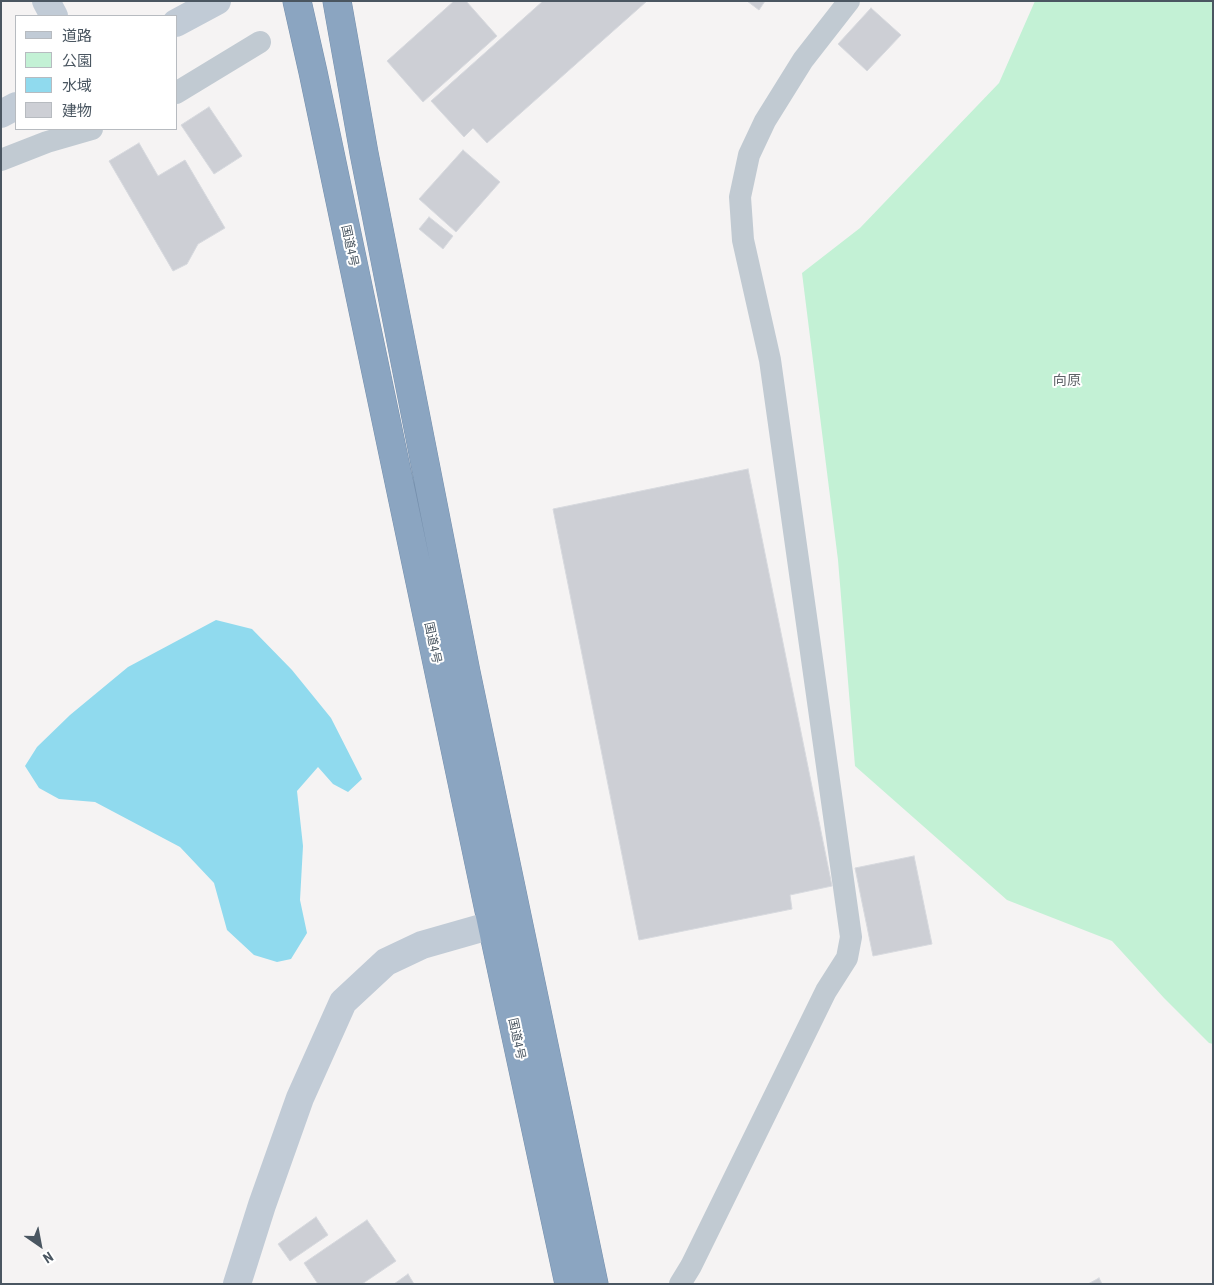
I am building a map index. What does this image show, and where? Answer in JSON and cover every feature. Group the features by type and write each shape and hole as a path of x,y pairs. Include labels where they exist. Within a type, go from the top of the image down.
{"highway":[{"name":"国道4号","path":"297,1 314,72 568,1284"},
{"path":"337,1 364,153 466,672 594,1284"}],"street":[{"path":"46,1 53,15"},
{"path":"178,23 217,1"},
{"path":"680,1284 691,1266 826,992 847,958 851,937 770,360 743,240 740,197 749,155 765,121 803,60 849,1"},
{"path":"178,92 260,42"},
{"path":"1,114 15,107"},
{"path":"1,160 84,130"},
{"path":"238,1284 262,1205 300,1098 343,1002 386,962 422,945 492,925"}],"green space":[{"path":"1035,1 1213,1 1213,1044 1209,1043 1164,998 1112,941 1007,900 855,766 838,560 802,273 860,228 999,83"}],"water":[{"path":"216,620 252,629 292,670 331,718 362,779 348,792 333,784 318,767 297,791 303,846 300,900 307,933 291,959 277,962 254,955 227,930 214,883 180,847 95,802 59,799 39,788 25,766 37,747 70,715 128,667"}],"building":[{"path":"454,1 466,1 497,36 423,102 387,61"},
{"path":"543,1 647,1 487,143 473,128 464,137 431,101"},
{"path":"747,1 765,1 759,10"},
{"path":"871,8 901,35 867,71 838,44"},
{"path":"209,107 242,156 214,174 181,125"},
{"path":"139,143 158,176 185,160 225,228 198,244 187,264 173,271 109,161"},
{"path":"463,150 500,182 456,232 419,199"},
{"path":"429,217 453,236 443,249 419,229"},
{"path":"748,469 832,886 790,895 792,909 639,940 553,509"},
{"path":"914,856 932,944 873,956 855,868"},
{"path":"316,1217 328,1235 290,1261 278,1244"},
{"path":"367,1220 396,1261 362,1284 318,1284 304,1263"},
{"path":"408,1274 414,1284 394,1284"},
{"path":"1099,1278 1102,1284 1088,1284"}],"district":[{"name":"向原","path":"1067,381"}]}
